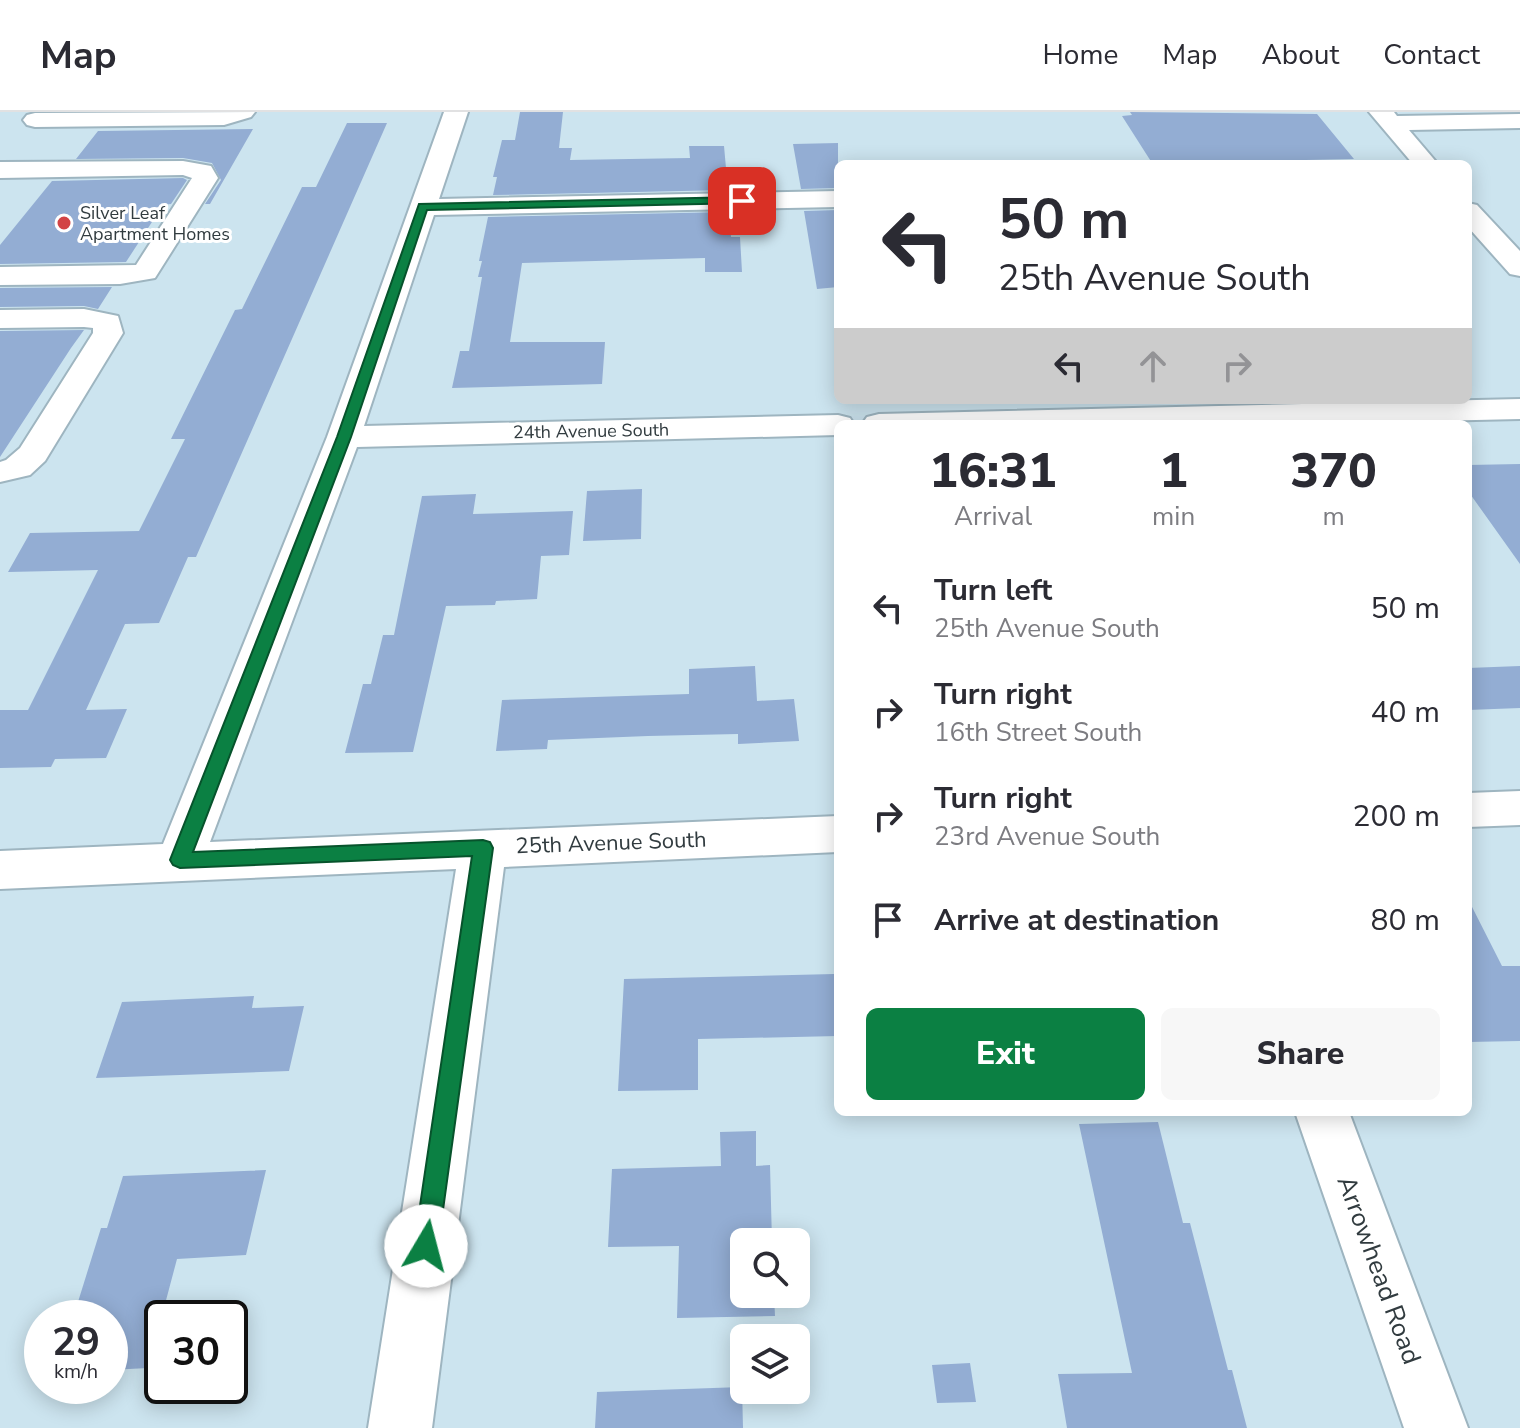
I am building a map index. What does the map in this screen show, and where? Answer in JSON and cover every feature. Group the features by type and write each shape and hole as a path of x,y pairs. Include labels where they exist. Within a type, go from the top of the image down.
{"street":[{"path":"7,154 39,116 224,118 243,112"},
{"path":"180,860 344,437 456,112"},
{"path":"1386,118 1520,121"},
{"path":"1386,118 1423,160"},
{"path":"0,276 145,272 205,178 202,171 183,168 7,154"},
{"path":"423,207 834,199"},
{"path":"1472,215 1520,268"},
{"path":"0,319 84,318 107,322 108,333 33,454 18,468 0,472"},
{"path":"1050,420 1520,409"},
{"name":"24th Avenue South","path":"344,437 834,425"},
{"path":"1472,810 1520,808"},
{"name":"25th Avenue South","path":"0,870 834,834"},
{"path":"400,1428 483,848"},
{"name":"Arrowhead Road","path":"1323,1116 1436,1428"}],"building":[{"path":"520,112 563,112 559,148 572,148 570,160 690,158 689,146 724,146 728,190 493,195 497,177 493,177 502,140 515,140"},
{"path":"1130,112 1317,114 1354,159 1150,160 1122,116 1132,115"},
{"path":"347,123 387,123 196,557 188,557 159,623 125,624 86,710 127,709 106,758 55,759 51,767 0,768 0,710 28,710 98,570 8,572 30,533 139,531 185,439 171,439 235,310 242,309 302,187 316,187"},
{"path":"253,129 210,204 205,204 221,180 212,163 183,158 76,159 98,131"},
{"path":"838,143 838,160 834,160 834,188 801,189 793,144"},
{"path":"187,180 171,204 163,205 126,262 0,264 0,245 52,181"},
{"path":"834,210 834,287 817,289 804,211"},
{"path":"729,212 731,237 740,237 742,272 705,272 705,258 522,263 510,342 605,342 602,384 452,388 460,351 469,351 482,277 478,277 482,261 479,261 488,217"},
{"path":"112,287 98,309 84,306 0,307 0,288"},
{"path":"84,330 71,348 0,457 0,331"},
{"path":"1520,464 1520,564 1472,497 1472,465"},
{"path":"642,489 641,539 583,541 587,491"},
{"path":"476,494 473,514 573,511 569,555 541,556 537,599 496,601 495,605 446,606 413,752 345,753 363,684 371,684 383,635 394,635 422,496"},
{"path":"755,666 757,701 794,699 799,741 738,744 738,734 648,736 548,740 547,749 496,751 502,700 689,694 689,669"},
{"path":"1520,666 1520,708 1472,710 1472,668"},
{"path":"1472,907 1502,966 1520,966 1520,1041 1472,1042"},
{"path":"834,974 834,1036 698,1039 698,1090 618,1091 624,979"},
{"path":"254,996 252,1008 304,1006 289,1071 96,1078 122,1002"},
{"path":"1158,1122 1183,1223 1190,1223 1228,1370 1232,1370 1247,1428 1067,1428 1058,1374 1132,1373 1079,1124"},
{"path":"756,1131 756,1166 770,1165 772,1228 730,1228 730,1308 775,1308 775,1316 677,1318 679,1246 608,1247 612,1169 721,1166 720,1132"},
{"path":"266,1170 246,1255 177,1259 166,1300 144,1300 144,1368 128,1369 128,1300 79,1300 101,1228 107,1228 123,1176"},
{"path":"970,1363 976,1402 937,1403 932,1365"},
{"path":"730,1387 730,1404 742,1404 743,1428 595,1428 597,1392"}],"place":[{"name":"Silver Leaf Apartment Homes","path":"64,223"}],"route":[{"path":"426,1246 483,848 180,860 344,437 423,207 742,201"}]}
